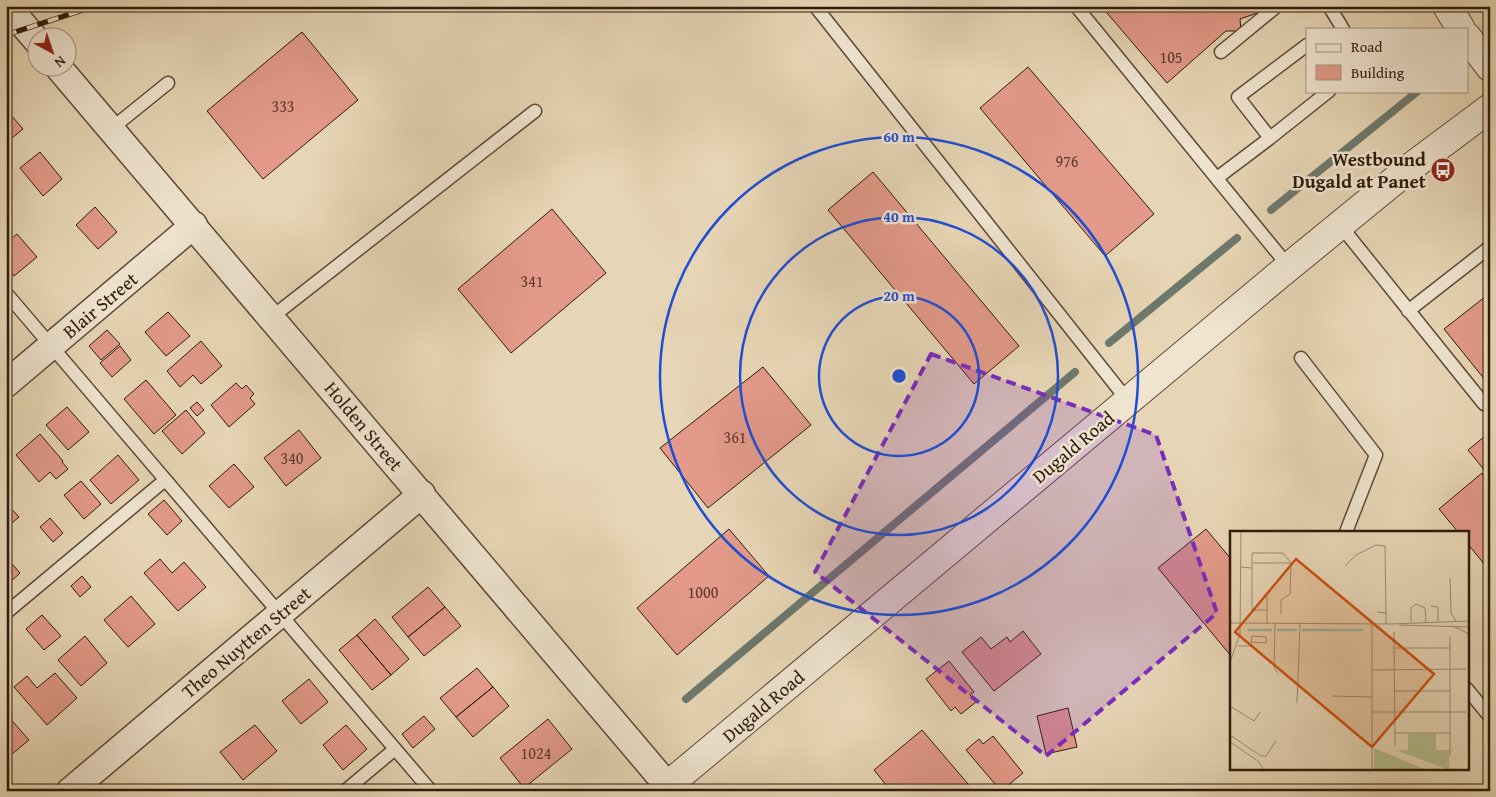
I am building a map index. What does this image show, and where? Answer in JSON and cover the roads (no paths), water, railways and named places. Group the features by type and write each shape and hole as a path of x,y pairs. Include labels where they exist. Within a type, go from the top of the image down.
{"street":[{"path":"7,6 28,30"},
{"path":"1447,6 1460,28"},
{"path":"1468,38 1490,67"},
{"name":"Holden Street","path":"68,78 422,494 664,788"},
{"name":"Dugald Road","path":"664,788 1340,225 1411,167 1490,108"},
{"name":"Blair Street","path":"6,384 194,225"},
{"name":"Theo Nuytten Street","path":"70,791 422,494"}],"lane":[{"path":"815,6 1128,401"},
{"path":"1076,6 1289,267"},
{"path":"1221,52 1277,6"},
{"path":"1330,6 1336,26"},
{"path":"1270,138 1238,97 1306,46"},
{"path":"111,128 168,83"},
{"path":"1216,178 1328,92"},
{"path":"272,317 535,111"},
{"path":"1340,225 1484,404"},
{"path":"1408,310 1490,247"},
{"path":"6,294 430,791"},
{"path":"1300,358 1376,455 1346,531"},
{"path":"6,613 165,480"},
{"path":"1468,690 1490,717"},
{"path":"345,791 395,749"}],"waterway":[{"path":"1271,210 1417,92"},
{"path":"1109,343 1237,238"},
{"path":"686,699 1075,372"}],"railway":[{"path":"6,35 95,6"}],"place":[{"name":"Westbound Dugald at Panet","path":"1443,170"}]}
